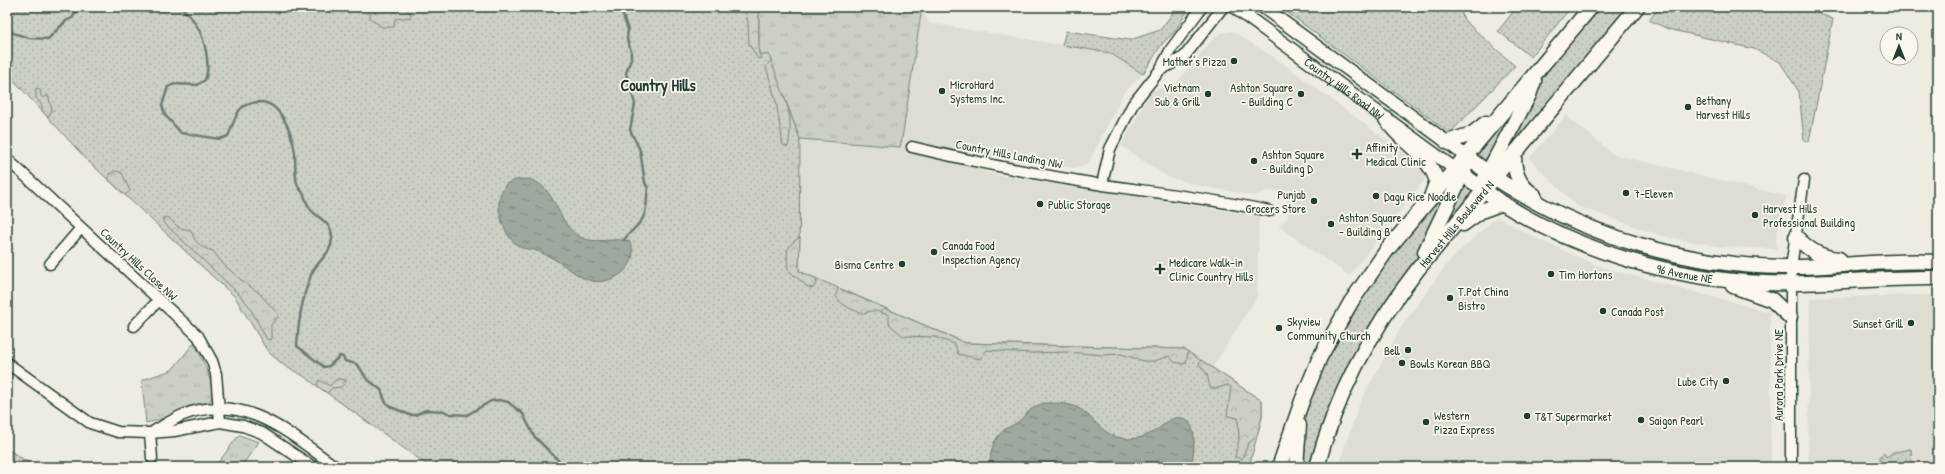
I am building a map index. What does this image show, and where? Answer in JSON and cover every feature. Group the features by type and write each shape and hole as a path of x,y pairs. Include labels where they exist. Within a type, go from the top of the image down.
{"main road":[{"path":"1279,467 1302,401 1320,357 1351,302 1387,250 1430,199 1467,164 1466,156 1591,7"},
{"name":"Harvest Hills Boulevard N","path":"1491,175 1514,154 1637,7"},
{"path":"1484,190 1484,181 1491,175 1526,101 1539,69"},
{"path":"1447,142 1472,134 1510,104"},
{"path":"1386,119 1392,129 1428,161 1437,181 1430,199"},
{"path":"1514,154 1515,172 1521,183 1528,191 1558,209 1567,218"},
{"name":"96 Avenue NE","path":"1466,156 1491,175 1525,196 1567,218 1601,233 1665,253 1734,264 1791,267 1899,260 1938,262"},
{"path":"1413,275 1459,171"},
{"name":"96 Avenue NE","path":"1459,171 1503,203 1554,231 1593,248 1633,261 1696,276 1765,283 1938,278"},
{"name":"Harvest Hills Boulevard N","path":"1317,467 1338,404 1352,374 1384,317 1413,275 1484,190"},
{"path":"1436,247 1481,210 1503,203"},
{"path":"1796,237 1808,249 1821,256 1832,259 1878,262"},
{"path":"1696,276 1746,290 1772,300 1790,317"},
{"path":"1296,467 1297,440 1302,401"}],"street":[{"path":"1102,184 1110,149 1133,104 1160,70 1171,49 1202,7"},
{"path":"1160,70 1184,57 1223,7"},
{"name":"Country Hills Road NW","path":"1234,7 1459,171"},
{"name":"Country Hills Road NW","path":"1262,7 1466,156"},
{"name":"Country Hills Landing NW","path":"912,147 966,160 1102,184 1231,203 1269,211"},
{"name":"Country Hills Close NW","path":"7,158 198,336 209,355 216,374 220,422"},
{"name":"Aurora Park Drive NE","path":"1791,467 1791,267 1804,180"},
{"path":"50,264 81,228"},
{"path":"134,326 158,300"},
{"path":"7,363 90,423 118,432 150,433 174,431 220,422 242,426 262,433 310,466 317,453"},
{"path":"150,433 183,415 219,407 246,411 265,419 336,467"},
{"path":"150,433 152,458"}],"shaded area":[{"path":"922,7 929,23 1110,53 1143,74 1124,92 1088,164 1075,168 990,155 986,173 1259,216 1257,297 1212,368 1184,349 966,343 799,271 800,139 900,147"},
{"path":"1232,31 1284,64 1414,161 1425,175 1426,178 1349,276 1279,227 1288,217 1287,202 1281,192 1268,191 1254,196 1201,186 1168,177 1121,146 1151,91 1175,84 1213,39 1221,33"},
{"path":"1566,115 1613,154 1786,196 1776,238 1776,249 1722,247 1662,236 1577,206 1529,159"},
{"path":"1497,217 1544,242 1601,267 1770,312 1771,467 1339,467 1361,400 1402,326 1449,261"},
{"path":"1918,295 1938,296 1938,467 1808,467 1810,298"}],"green space":[{"path":"7,7 759,7 769,55 800,139 799,271 966,343 1184,349 1262,401 1262,417 1249,467 430,467 302,375 286,367 268,352 235,297 88,161 7,73"},
{"path":"370,7 404,7 411,14 411,17 395,19 394,27 382,27 370,18"},
{"path":"744,7 759,7 759,54 761,58 758,59 749,44 748,22"},
{"path":"759,7 922,7 900,147 800,139 769,55 759,54"},
{"path":"1175,7 1190,7 1175,31 1162,44 1143,74 1110,53 1062,45 1066,31 1130,40 1160,30 1172,14"},
{"path":"1280,7 1460,7 1464,20 1515,66 1450,133"},
{"path":"1517,7 1571,7 1531,57 1498,31"},
{"path":"1598,7 1629,7 1507,152 1505,152 1546,72"},
{"path":"1660,7 1803,7 1833,19 1809,142 1804,140 1799,92 1780,62 1754,49 1668,29 1649,20"},
{"path":"771,60 787,102 790,123 788,147 783,145 776,101 766,67"},
{"path":"36,88 40,90 43,98 48,95 52,110 48,117 42,111 42,105 36,98"},
{"path":"1516,104 1485,166 1473,155"},
{"path":"117,171 122,173 130,191 125,195 109,180 109,174"},
{"path":"1462,182 1474,190 1442,230"},
{"path":"1452,186 1413,265 1373,320 1350,360 1331,403 1309,467 1300,467 1304,407 1332,342 1386,257 1446,188"},
{"path":"168,217 179,228 191,230 194,238 199,244 213,251 223,264 259,293 279,315 271,325 271,339 268,340 265,336 249,306 238,293 163,222 163,218"},
{"path":"800,237 799,271 817,279 813,288 808,287 788,270 787,259 789,248 791,244"},
{"path":"838,288 966,343 1184,349 1188,352 1186,363 1183,364 1174,362 1169,356 1154,361 1144,361 1121,354 1103,355 1068,352 1030,353 987,350 980,359 958,354 955,344 934,337 903,336 889,324 889,315 873,311 864,314 844,305 836,296"},
{"path":"194,343 201,356 211,383 211,398 208,403 146,423 142,380 172,370"},
{"path":"1201,360 1262,401 1262,417 1257,436 1248,444 1242,459 1235,457 1239,439 1238,418 1227,416 1231,387 1227,385 1218,388 1210,388 1207,374 1199,364"},
{"path":"339,379 346,380 346,382 341,387 332,388 327,393 317,386 319,380 330,386 334,381"},
{"path":"239,435 259,442 241,467 215,467"},
{"path":"7,449 36,467 7,467"},
{"path":"1911,449 1912,467 1880,467 1880,456 1884,453 1886,457 1895,452"}],"water":[{"path":"528,179 538,183 545,189 566,223 572,231 580,237 598,241 629,241 632,249 632,257 630,264 624,271 610,280 588,280 547,255 534,250 522,248 515,243 504,227 500,213 499,199 506,184 516,180"},
{"path":"1045,403 1075,406 1111,435 1130,439 1152,433 1168,421 1175,418 1183,418 1189,422 1194,436 1192,461 1190,467 990,467 993,445 998,436 1007,428 1018,422 1033,408"}],"waterway":[{"path":"7,31 29,38 48,39 66,21 72,18 80,7"},
{"path":"181,7 190,16 200,32 206,53 207,74 205,80 197,85 174,84 168,87 162,105 165,115 181,133 220,139 228,136 235,117 241,108 252,103 260,102 267,103 273,107 283,118 290,133 295,152 298,187 303,193 309,208 330,228 332,243 327,253 313,270 305,292 299,319 297,346 324,367 329,366 340,356 343,357 345,361 356,364 366,378 381,390 386,403 391,407 410,415 415,415 426,410 467,415 491,401 499,400 508,402 523,414 534,436 565,467"},
{"path":"623,7 622,13 628,30 627,39 631,51 631,59 626,73 635,104 630,130 640,150 645,183 648,188 645,215 624,240"}],"place":[{"name":"Mother's Pizza","path":"1234,61"},
{"name":"MicroHard Systems Inc.","path":"942,91"},
{"name":"Vietnam Sub & Grill","path":"1208,94"},
{"name":"Ashton Square - Building C","path":"1301,94"},
{"name":"Bethany Harvest Hills","path":"1688,107"},
{"name":"Affinity Medical Clinic","path":"1357,154"},
{"name":"Ashton Square - Building D","path":"1254,161"},
{"name":"7-Eleven","path":"1626,193"},
{"name":"Dagu Rice Noodle","path":"1376,196"},
{"name":"Punjab Grocers Store","path":"1314,201"},
{"name":"Public Storage","path":"1040,204"},
{"name":"Harvest Hills Professional Building","path":"1755,215"},
{"name":"Ashton Square - Building B","path":"1331,224"},
{"name":"Canada Food Inspection Agency","path":"934,252"},
{"name":"Bisma Centre","path":"902,264"},
{"name":"Medicare Walk-in Clinic Country Hills","path":"1160,269"},
{"name":"Tim Hortons","path":"1551,274"},
{"name":"T.Pot China Bistro","path":"1450,298"},
{"name":"Canada Post","path":"1603,311"},
{"name":"Sunset Grill","path":"1911,323"},
{"name":"Skyview Community Church","path":"1279,328"},
{"name":"Bell","path":"1408,350"},
{"name":"Bowls Korean BBQ","path":"1402,363"},
{"name":"Lube City","path":"1726,381"},
{"name":"T&T Supermarket","path":"1527,416"},
{"name":"Saigon Pearl","path":"1641,420"},
{"name":"Western Pizza Express","path":"1426,422"}],"district":[{"name":"Country Hills","path":"658,85"}]}
